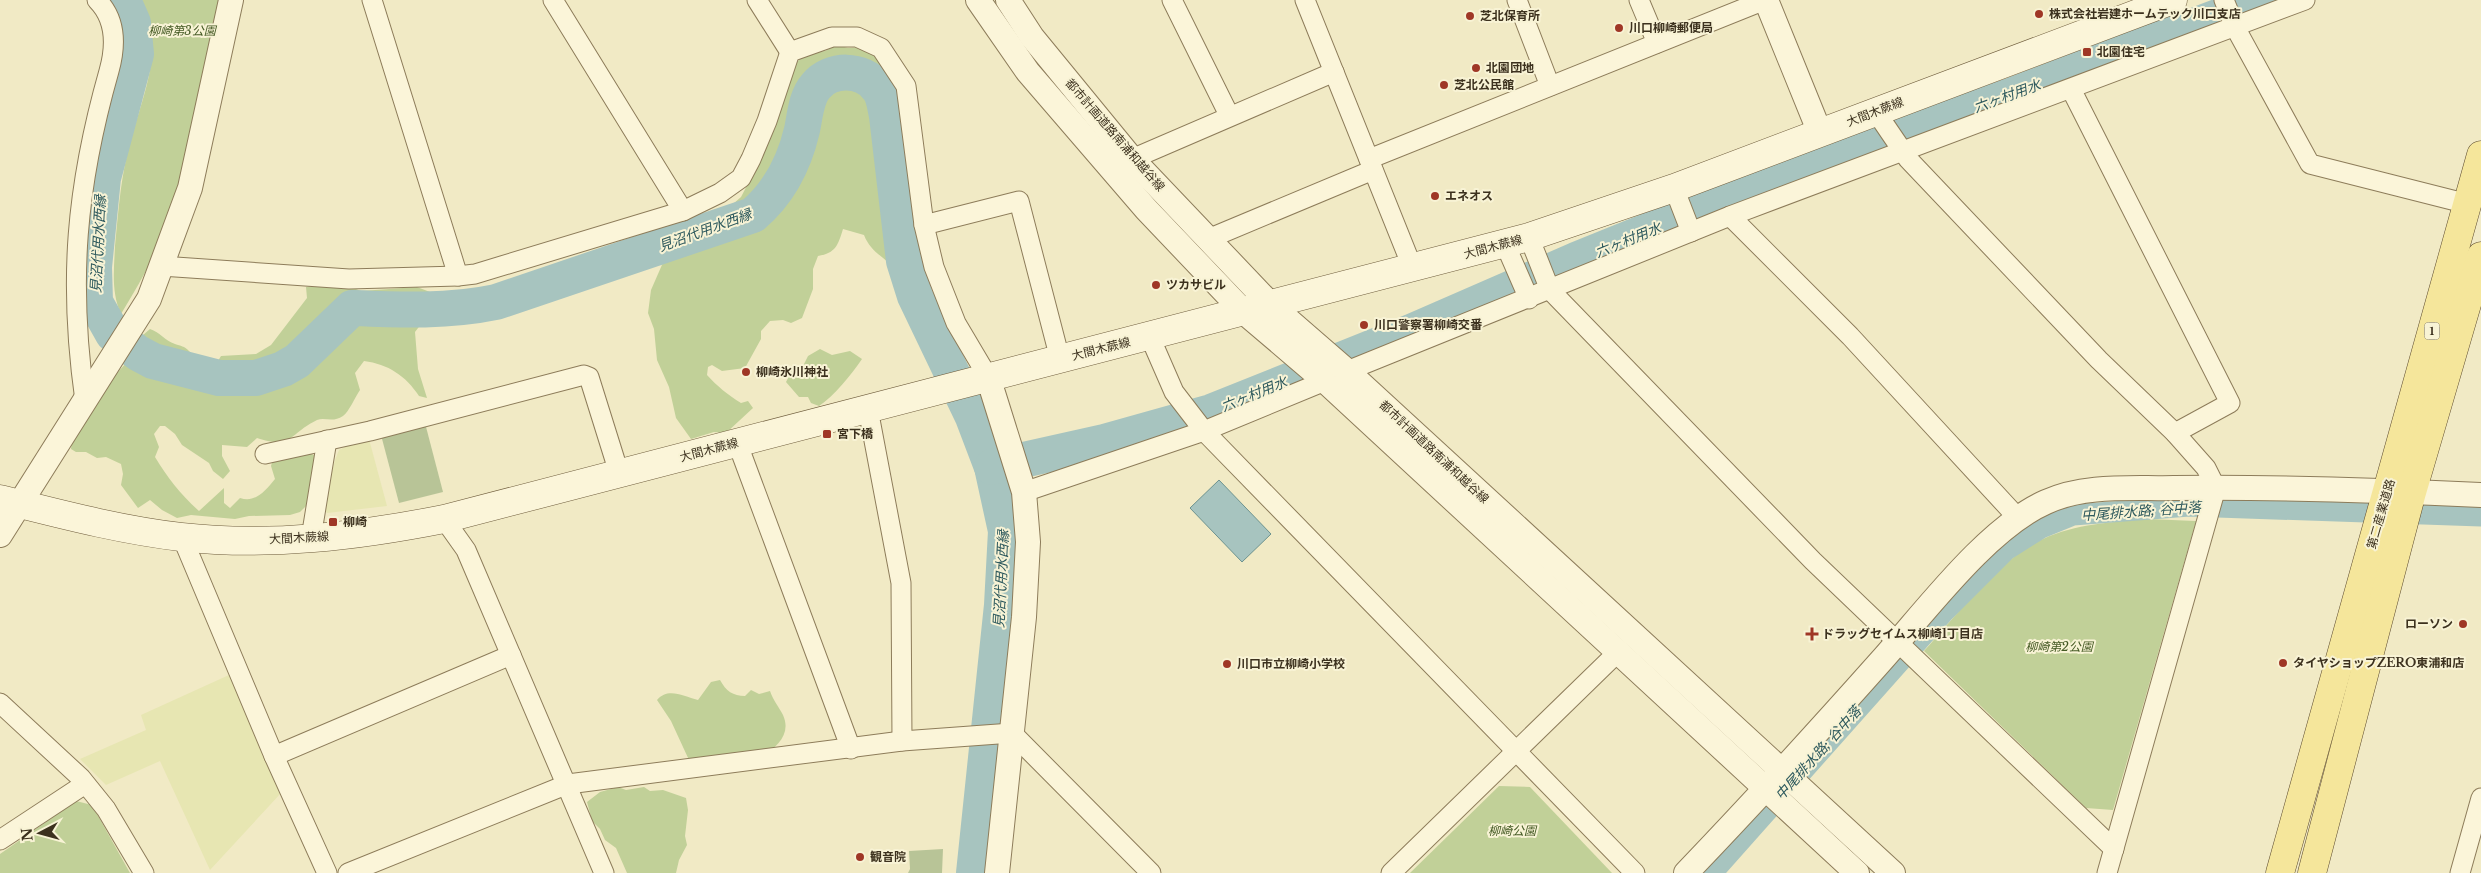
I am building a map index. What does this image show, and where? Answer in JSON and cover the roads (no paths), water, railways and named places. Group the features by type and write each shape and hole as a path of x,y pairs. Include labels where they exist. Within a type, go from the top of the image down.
{"main road":[{"name":"大間木蕨線","path":"9,502 90,521 182,537 239,540 311,538 376,532 444,519 980,379 1150,337 1517,240 1674,188 2173,0"},
{"name":"第二産業道路","path":"2312,873 2396,507 2481,156"},
{"name":"第二産業道路","path":"2280,873 2396,507 2481,256"}],"street":[{"path":"85,401 78,354 75,296 77,232 87,158 111,62 113,44 112,24 104,7 97,0"},
{"path":"0,535 9,502 85,401 148,299 190,188 231,0"},
{"path":"372,0 458,276"},
{"path":"553,0 683,211"},
{"path":"757,0 790,52"},
{"name":"都市計画道路南浦和越谷線","path":"978,0 1028,72 1090,146 1244,312 1325,380 1857,873"},
{"name":"都市計画道路南浦和越谷線","path":"1008,0 1032,37 1132,159 1271,305 1347,371 1893,873"},
{"path":"1172,0 1229,116"},
{"path":"1305,0 1413,268"},
{"path":"1517,0 1550,86"},
{"path":"1639,0 1657,43"},
{"path":"1208,239 1371,164 1550,86 1765,0 1820,133"},
{"path":"2224,0 2234,26 2310,164 2468,204"},
{"path":"1347,371 1730,216 2305,0"},
{"path":"790,52 832,37 857,37 881,48 906,86 924,225 934,267 1018,472 1028,542 1028,576 1009,733 997,873"},
{"path":"161,266 349,279 458,276 475,274 683,211 720,193 740,178 767,120 790,52"},
{"path":"1132,159 1334,72"},
{"path":"2071,89 2230,403 2175,434"},
{"path":"1876,112 1908,159 2099,360 2175,434 2206,468 2216,488 2107,873"},
{"path":"1674,188 1691,232"},
{"path":"924,225 1019,201 1060,359"},
{"path":"1730,216 1850,336 2017,517"},
{"path":"1517,240 1550,290 1813,561 2114,849"},
{"path":"1517,240 1528,299"},
{"path":"1150,337 1166,377 1197,423 1635,873"},
{"path":"265,454 328,440 584,375 589,377 619,473"},
{"path":"1018,472 1197,423 1325,380"},
{"path":"868,409 901,583 902,741"},
{"path":"311,538 328,440"},
{"path":"737,442 850,749"},
{"path":"1686,873 1775,796 1791,779 1976,556 2017,517 2047,501 2098,489 2216,488 2396,507 2481,496"},
{"path":"444,519 466,550 568,784 604,873"},
{"path":"182,537 274,756 327,873"},
{"path":"1391,873 1618,652"},
{"path":"274,756 511,655"},
{"path":"0,703 81,778 106,809 144,873"},
{"path":"348,873 568,784 902,741 1009,733 1152,873"},
{"path":"0,840 85,784"},
{"path":"2460,873 2481,798"}],"water":[{"path":"1219,480 1271,534 1242,562 1190,508"}],"waterway":[{"name":"見沼代用水西縁","path":"123,0 133,23 136,54 103,178 94,267 95,302 113,334 138,353 153,361 219,378 256,378 283,369 297,361 352,308 442,309 496,302 753,215 778,187 790,166 799,143 808,101 816,86 830,76 846,73 863,76 877,87 883,97 887,116 904,261 915,296 973,417 992,467 1006,531 1002,605 974,873"},
{"name":"六ヶ村用水","path":"992,467 1104,442 1211,412 1411,332 1576,260 1791,173 2010,96 2262,0"},
{"name":"中尾排水路; 谷中落","path":"1712,873 1944,612 2006,550 2041,528 2073,515 2189,506 2481,516"}],"place":[{"name":"株式会社岩建ホームテック川口支店","path":"2039,14"},
{"name":"芝北保育所","path":"1470,16"},
{"name":"川口柳崎郵便局","path":"1619,28"},
{"name":"北園住宅","path":"2087,52"},
{"name":"北園団地","path":"1476,68"},
{"name":"芝北公民館","path":"1444,85"},
{"name":"エネオス","path":"1435,196"},
{"name":"ツカサビル","path":"1156,285"},
{"name":"川口警察署柳崎交番","path":"1364,325"},
{"name":"柳崎氷川神社","path":"746,372"},
{"name":"宮下橋","path":"827,434"},
{"name":"柳崎","path":"333,522"},
{"name":"ローソン","path":"2463,624"},
{"name":"ドラッグセイムス柳崎1丁目店","path":"1812,634"},
{"name":"タイヤショップZERO東浦和店","path":"2283,663"},
{"name":"川口市立柳崎小学校","path":"1227,664"},
{"name":"観音院","path":"860,857"}],"park label":[{"name":"柳崎第3公園","path":"182,31"},
{"name":"柳崎第2公園","path":"2059,647"},
{"name":"柳崎公園","path":"1512,831"}]}
